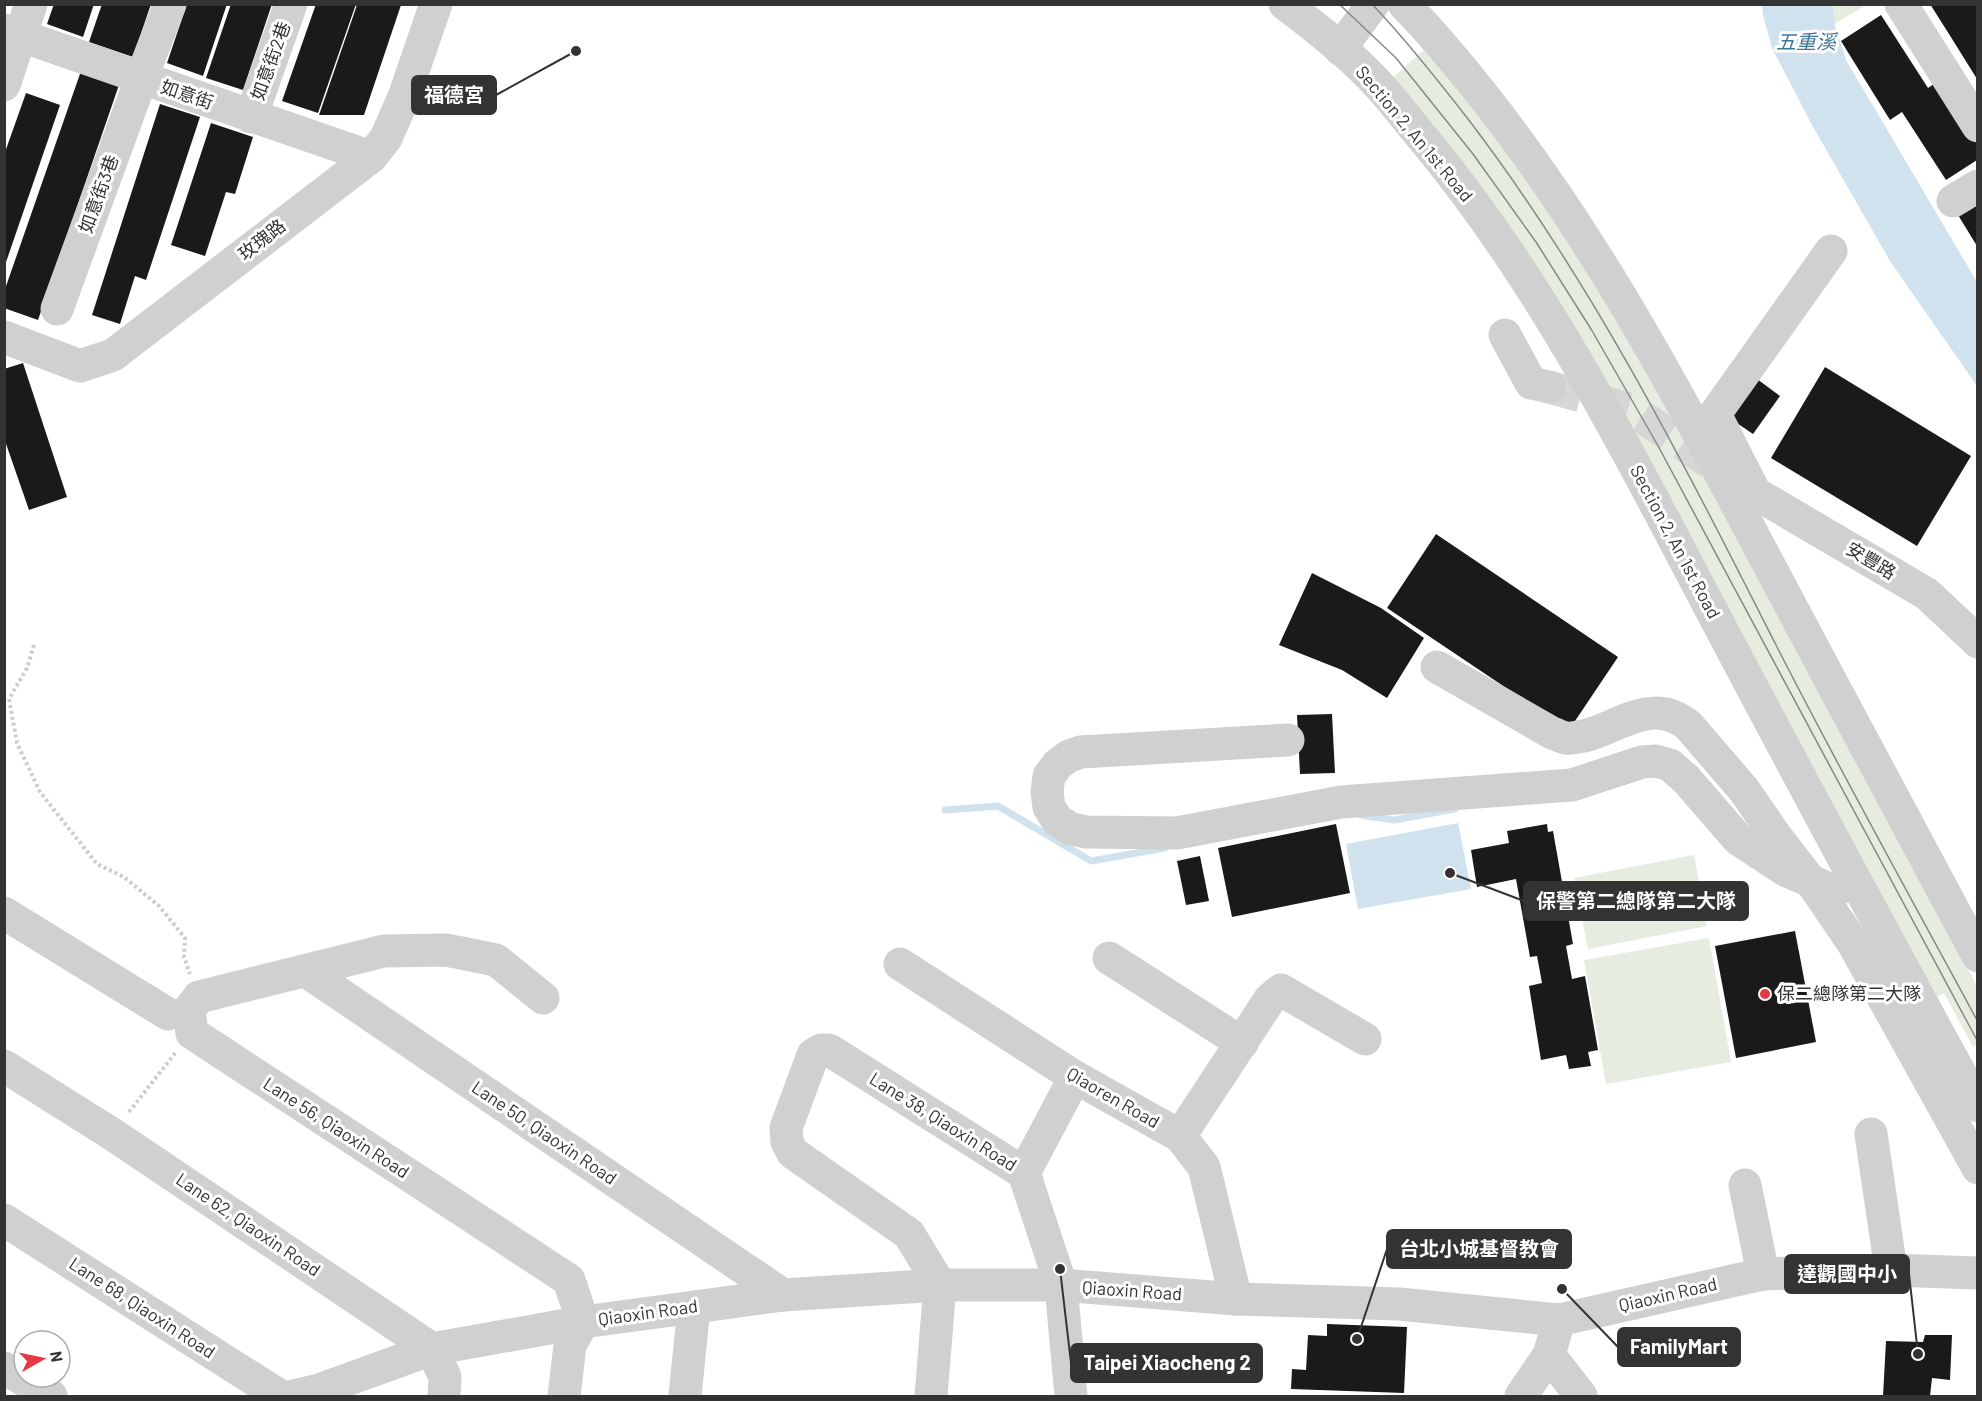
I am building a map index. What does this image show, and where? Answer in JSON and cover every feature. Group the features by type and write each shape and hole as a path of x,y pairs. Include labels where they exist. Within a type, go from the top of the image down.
{"street":[{"path":"4,86 13,33 31,4"},
{"name":"如意街3巷","path":"57,309 170,4"},
{"name":"如意街2巷","path":"251,117 291,4"},
{"name":"玫瑰路","path":"4,337 80,366 112,355 371,157 386,138 404,97 436,4"},
{"path":"1340,49 1373,4"},
{"path":"1404,4 1438,39 1509,128 1572,216 1626,304 1695,426 1977,956"},
{"path":"1901,4 1977,126"},
{"name":"Section 2, An 1st Road","path":"1306,11 1340,49 1372,78 1449,171 1514,259 1567,344 1632,460 1977,1106"},
{"name":"如意街","path":"13,33 371,157"},
{"name":"安豐路","path":"1831,251 1715,414 1755,493 1927,594 1977,642"},
{"path":"1505,335 1531,383 1549,387"},
{"path":"1437,667 1552,733 1566,738 1591,734 1643,714 1655,712 1668,713 1680,718 1689,726 1744,790 1853,943 1977,1168"},
{"path":"1288,740 1082,752 1069,756 1058,764 1049,776 1047,792 1049,807 1057,820 1071,829 1087,832 1177,833 1341,802 1572,785 1642,762 1656,761 1670,765 1686,779 1738,839 1785,870 1812,883 1836,889 1856,883"},
{"name":"Lane 56, Qiaoxin Road","path":"4,913 180,1023 569,1280 583,1322"},
{"path":"180,1023 199,997 384,951 446,950 496,960 543,998"},
{"path":"1109,958 1242,1043"},
{"name":"Qiaoren Road","path":"900,964 1075,1077 1180,1136 1204,1167 1236,1299"},
{"name":"Lane 50, Qiaoxin Road","path":"306,971 783,1295"},
{"path":"1180,1136 1270,999 1281,990 1365,1039"},
{"name":"Lane 38, Qiaoxin Road","path":"940,1285 909,1234 793,1153 787,1142 786,1128 813,1055 820,1050 829,1050 1024,1173 1061,1286 1071,1396"},
{"name":"Lane 62, Qiaoxin Road","path":"4,1066 112,1134 432,1349"},
{"path":"1024,1173 1075,1077"},
{"path":"1871,1134 1891,1270"},
{"path":"1746,1185 1763,1274"},
{"name":"Lane 68, Qiaoxin Road","path":"4,1220 280,1396"},
{"name":"Qiaoxin Road","path":"310,1394 432,1349 583,1322 783,1295 940,1285 1061,1286 1236,1299 1399,1304 1559,1320 1763,1274 1891,1270 1977,1273"},
{"path":"931,1396 940,1285"},
{"path":"685,1396 694,1307"},
{"path":"1521,1396 1549,1354 1559,1320"},
{"path":"564,1396 570,1345 583,1322"},
{"path":"432,1349 445,1377 444,1396"},
{"path":"1549,1354 1581,1396"},
{"path":"4,1368 51,1396"}],"path":[{"path":"34,645 27,668 9,699 17,742 40,792 97,864 124,877 142,891 159,906 185,938 184,957 199,997"},
{"path":"112,1134 180,1023"}],"shaded area":[{"path":"1821,5 1866,5 1828,28"},
{"path":"1426,48 1496,135 1558,222 1683,432 1977,986 1977,1044 1973,1047 1944,993 1933,999 1641,454 1391,79"},
{"path":"1694,855 1707,926 1588,949 1574,878"},
{"path":"1709,938 1731,1062 1606,1084 1584,960"}],"water":[{"name":"五重溪","path":"1762,5 1833,5 1834,22 1846,60 1977,282 1977,386 1890,261 1812,125 1772,48"},
{"path":"1458,823 1471,889 1358,909 1346,844"}],"building":[{"path":"54,4 94,4 83,37 47,24"},
{"path":"102,4 151,4 133,57 89,42"},
{"path":"187,4 227,4 203,76 167,63"},
{"path":"231,4 272,4 243,90 206,78"},
{"path":"316,4 356,4 318,113 282,101"},
{"path":"1930,4 1977,4 1977,79 1949,34"},
{"path":"357,5 401,5 364,115 319,115"},
{"path":"1881,15 1928,88 1941,79 1977,137 1977,160 1946,180 1902,112 1890,120 1841,41"},
{"path":"81,71 119,85 38,320 4,308 4,292"},
{"path":"26,93 60,105 5,265 4,155"},
{"path":"160,104 200,117 146,280 135,276 120,324 92,315"},
{"path":"211,123 253,137 235,194 226,192 205,256 171,245"},
{"path":"1977,202 1977,246 1958,215"},
{"path":"23,363 67,497 29,510 4,438 4,369"},
{"path":"1825,367 1971,456 1917,546 1771,458"},
{"path":"1753,376 1780,396 1753,434 1725,415"},
{"path":"1436,534 1618,657 1569,730 1387,608"},
{"path":"1312,573 1381,608 1424,638 1387,698 1342,670 1279,645"},
{"path":"1332,714 1335,773 1300,774 1297,715"},
{"path":"1336,824 1350,893 1232,917 1218,848"},
{"path":"1547,824 1548,832 1553,831 1573,944 1566,946 1572,979 1585,976 1598,1050 1588,1052 1591,1066 1569,1069 1566,1055 1541,1060 1529,986 1542,983 1537,956 1530,957 1516,879 1477,887 1471,850 1509,843 1507,831"},
{"path":"1200,856 1209,901 1186,905 1177,861"},
{"name":"保二總隊第二大隊","path":"1795,931 1816,1042 1736,1058 1715,946"},
{"path":"1327,1324 1407,1327 1404,1393 1291,1389 1292,1369 1306,1370 1308,1335 1327,1336"},
{"path":"1925,1335 1952,1335 1950,1380 1932,1378 1930,1396 1883,1396 1886,1341 1923,1342"}],"waterway":[{"path":"945,810 998,806 1091,861 1165,848"},
{"path":"1360,815 1394,820 1455,809"}],"tunnel":[{"path":"1549,387 1632,410 1723,471"}],"tram line":[{"path":"1339,4 1396,58 1473,154 1536,242 1591,329 1657,444 1978,1042"},
{"path":"1372,4 1422,60 1468,119 1513,181 1595,308 1670,440 1825,738 1978,1022"}],"place":[{"name":"福德宮","path":"576,51"},
{"name":"保警第二總隊第二大隊","path":"1450,873"},
{"name":"保二總隊第二大隊","path":"1765,994"},
{"name":"Taipei Xiaocheng 2","path":"1060,1269"},
{"name":"FamilyMart","path":"1562,1289"},
{"name":"台北小城基督教會","path":"1357,1339"},
{"name":"達觀國中小","path":"1918,1354"}]}
